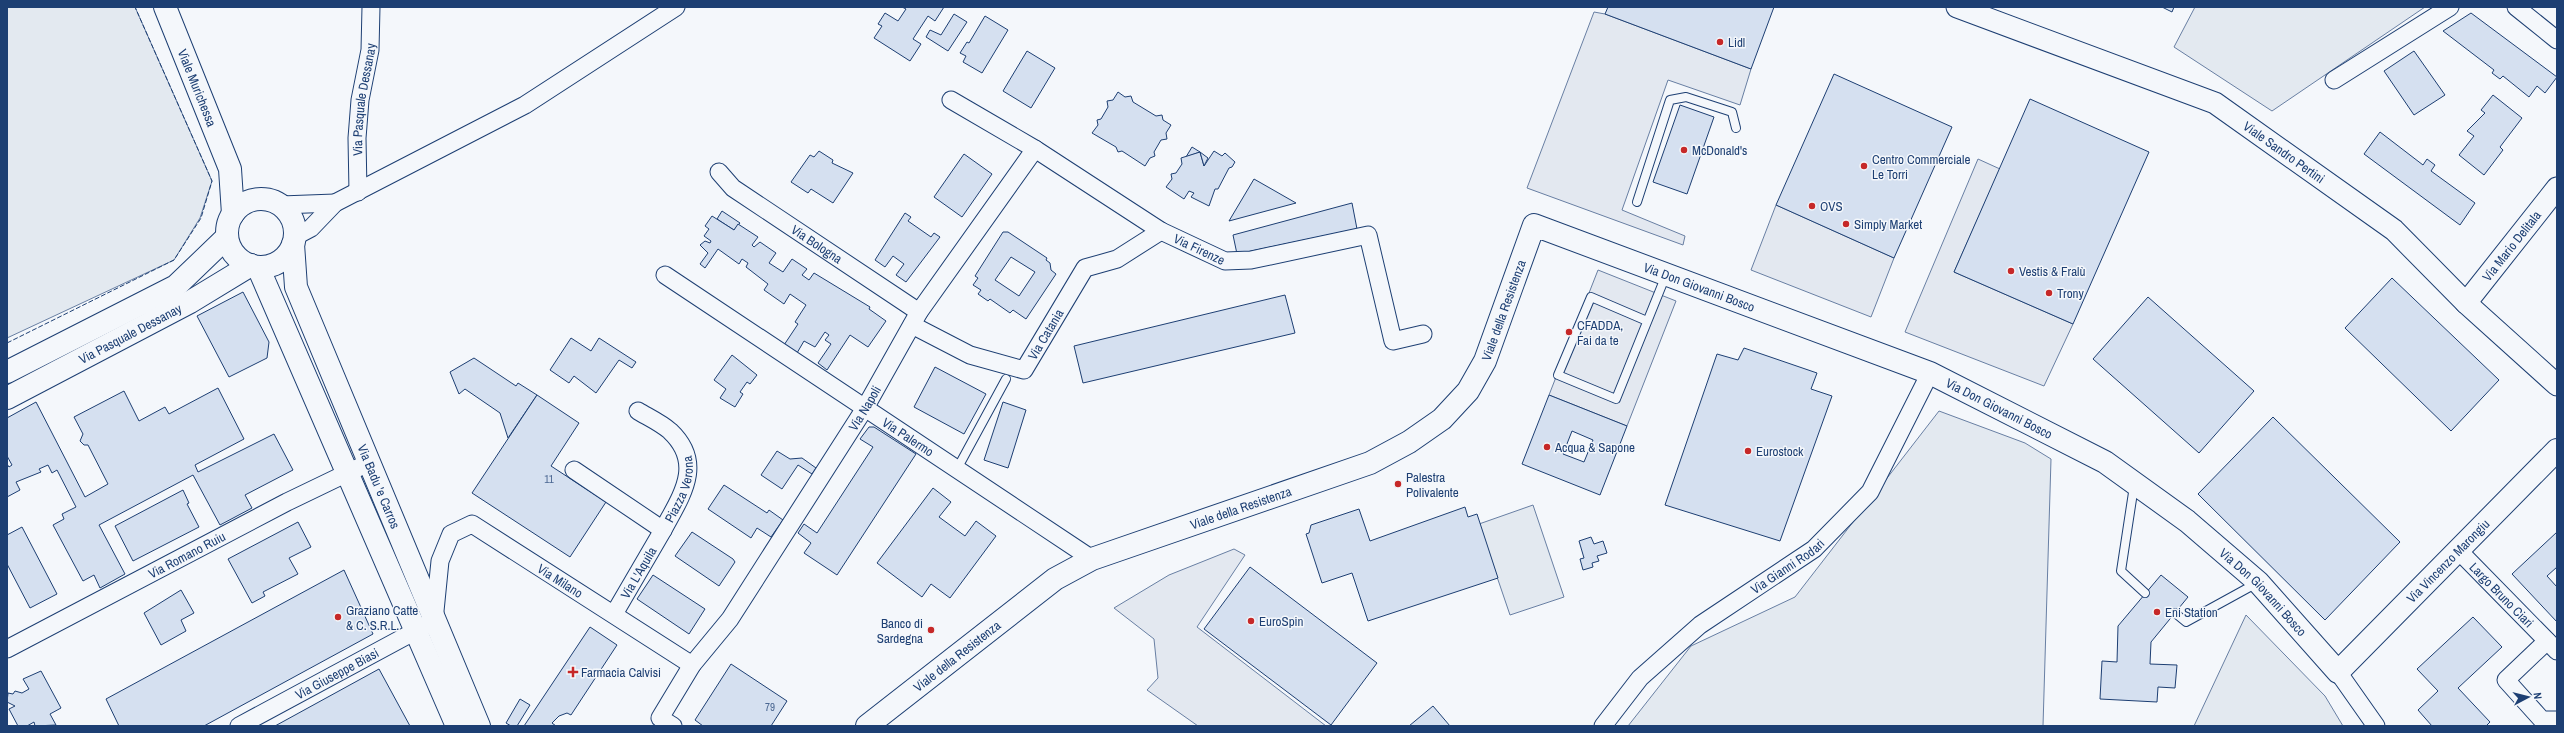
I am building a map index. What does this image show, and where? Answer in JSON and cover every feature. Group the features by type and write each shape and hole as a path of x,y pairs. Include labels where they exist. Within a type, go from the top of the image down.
{"main road":[{"name":"Viale Murichessa","path":"165,7 230,169 233,214"},
{"name":"Viale Murichessa","path":"230,169 244,184 276,202"},
{"path":"249,201 276,202 289,214 294,225 293,241 279,261 255,266 235,254 227,237 228,224 233,214 249,201"},
{"name":"Via Don Giovanni Bosco","path":"1534,225 1930,373 2105,462 2187,521 2258,582 2338,672"},
{"name":"Viale della Resistenza","path":"867,726 1055,579 1092,559 1370,463 1409,442 1442,419 1468,391 1485,361 1534,225"},
{"name":"Via Pasquale Dessanay","path":"7,372 176,286 227,237"},
{"name":"Via Badu 'e Carros","path":"293,241 296,287 368,463 425,626 457,726"},
{"name":"Via Badu 'e Carros","path":"255,266 347,471 425,626 479,726"},
{"name":"Via Pasquale Dessanay","path":"7,398 190,302 255,266"},
{"name":"Via Vincenzo Marongiu","path":"2338,672 2457,549 2557,450"}],"street":[{"name":"Via Pasquale Dessanay","path":"358,192 357,138 360,100 370,50 371,7"},
{"path":"293,241 311,228 335,203 526,105 676,7"},
{"name":"Viale Sandro Pertini","path":"1957,7 2215,104 2394,230 2466,303 2557,384"},
{"path":"2334,80 2450,7"},
{"path":"2516,7 2557,40"},
{"name":"Via Firenze","path":"951,100 1035,149 1161,231 1225,261 1251,260 1368,234 1392,341 1423,334"},
{"name":"Via Napoli","path":"692,665 730,619 865,408 916,318 1035,149"},
{"name":"Via Bologna","path":"719,172 733,188 916,318"},
{"name":"Via Mario Delitala","path":"2466,303 2557,188"},
{"path":"276,202 335,203"},
{"name":"Via Catania","path":"916,318 970,355 1024,370 1085,268 1117,259 1161,231"},
{"name":"Via Palermo","path":"665,274 1092,559"},
{"name":"Via Gianni Rodari","path":"1603,726 1640,678 1652,667 1700,625 1814,549 1870,492 1930,373"},
{"name":"Piazza Verona","path":"574,470 662,530 687,481 689,469 686,450 669,430 638,411"},
{"name":"Via Romano Ruiu","path":"7,649 347,471 368,463"},
{"name":"Via Milano","path":"425,626 440,561 451,534 472,524 692,665"},
{"name":"Via L'Aquila","path":"614,614 662,530"},
{"name":"Largo Bruno Ciari","path":"2457,549 2552,646 2506,680 2542,720 2557,720"},
{"name":"Via Giuseppe Biasi","path":"239,726 425,626"},
{"path":"662,723 692,665"},
{"name":"Via Don Giovanni Bosco","path":"2338,672 2376,726"}],"lane":[{"path":"1637,202 1670,100 1686,97 1732,112 1736,128"},
{"path":"1647,321 1591,297 1558,375 1616,399 1666,274"},
{"path":"957,469 1006,378"},
{"path":"2135,484 2121,571 2145,593"},
{"path":"2175,613 2186,622 2258,582"}],"shaded area":[{"path":"7,7 135,7 212,181 200,218 174,260 7,338"},
{"path":"2195,7 2425,7 2272,111 2174,47"},
{"path":"1594,12 1605,14 1751,69 1740,105 1668,80 1622,210 1685,236 1683,245 1527,188"},
{"path":"1978,159 2000,169 1954,272 2073,324 2044,386 1905,332"},
{"path":"1776,205 1894,258 1871,317 1751,270"},
{"path":"1598,270 1676,301 1627,426 1549,395"},
{"path":"1939,411 2025,443 2051,459 2043,726 1628,726 1691,646 1795,597"},
{"path":"1533,505 1564,597 1510,615 1479,524"},
{"path":"1234,549 1245,555 1197,627 1326,726 1198,726 1147,690 1158,678 1154,639 1114,608 1169,575"},
{"path":"2246,615 2325,696 2343,726 2194,726"}],"building":[{"path":"902,7 944,7 935,21 928,16 913,39 921,44 910,61 874,38 882,26 878,24 885,13 898,21 906,9"},
{"name":"Lidl","path":"1608,7 1774,7 1751,69 1605,14"},
{"path":"2162,7 2174,7 2172,12"},
{"path":"2471,13 2557,77 2545,93 2537,86 2529,97 2503,76 2500,79 2492,73 2494,70 2443,31"},
{"path":"954,14 967,22 948,51 926,37 930,30 941,35"},
{"path":"985,16 1008,30 982,73 963,62 966,56 960,53 967,42 969,43"},
{"path":"1027,51 1055,68 1031,108 1003,91"},
{"path":"2414,51 2445,95 2414,115 2384,71"},
{"name":"Centro Commerciale Le Torri","path":"1834,74 1952,127 1894,258 1776,205"},
{"path":"1118,92 1125,97 1131,96 1133,102 1156,116 1162,115 1163,120 1171,125 1166,133 1167,139 1161,140 1154,152 1155,156 1150,158 1145,166 1122,151 1118,152 1116,147 1092,133 1098,125 1097,120 1101,119 1108,107 1107,101 1113,100"},
{"path":"2493,95 2522,118 2500,147 2503,150 2484,175 2459,155 2474,136 2467,131 2485,113 2481,110"},
{"path":"2030,99 2149,152 2073,324 1954,272"},
{"name":"McDonald's","path":"1680,105 1714,117 1687,194 1653,182"},
{"path":"2380,132 2423,165 2427,159 2435,165 2431,171 2475,203 2460,225 2364,154"},
{"path":"1192,147 1200,152 1186,157"},
{"path":"819,151 833,160 832,163 853,173 833,203 811,189 808,193 791,182 810,155 814,157"},
{"path":"1214,151 1222,156 1225,153 1235,162 1232,167 1229,168 1218,189 1215,189 1209,206 1191,197 1194,193 1189,191 1184,199 1166,187 1172,179 1171,174 1176,173 1182,164 1181,158 1200,152 1204,166"},
{"path":"1200,152 1208,158 1204,166"},
{"path":"964,154 992,174 962,217 934,197"},
{"path":"1254,179 1296,203 1229,221"},
{"path":"1352,203 1357,229 1237,254 1233,235"},
{"path":"722,211 740,223 734,230 717,219"},
{"path":"905,213 911,217 908,221 931,237 934,233 940,237 906,282 896,275 904,264 893,256 885,267 875,260"},
{"path":"712,216 734,230 738,224 758,237 752,245 754,247 760,242 776,253 769,263 783,272 792,259 807,269 802,275 809,280 814,273 870,307 869,309 886,321 868,347 850,335 827,370 818,363 831,344 825,340 829,335 825,332 815,347 804,341 797,353 784,345 798,324 795,322 806,305 790,294 784,304 764,290 768,284 746,267 748,263 742,259 739,264 718,249 705,268 700,264 708,253 700,245 705,241 710,243 711,241 704,236 709,229 705,226"},
{"path":"1003,232 1008,232 1047,258 1046,260 1050,263 1051,270 1056,274 1026,319 1013,310 1010,313 990,299 988,301 978,294 981,290 973,285 978,278 975,276","holes":["1011,257 1035,272 1019,296 995,280"]},
{"path":"2392,278 2499,380 2451,431 2345,328"},
{"path":"243,292 269,342 267,358 229,377 197,316"},
{"path":"1285,295 1295,333 1083,383 1074,346"},
{"path":"2148,297 2254,391 2199,453 2093,359"},
{"path":"571,338 591,351 599,338 636,362 632,368 619,360 596,393 574,376 569,383 550,370"},
{"name":"Eurostock","path":"1744,348 1817,373 1811,389 1832,396 1780,541 1665,505 1717,354 1738,360"},
{"path":"732,355 757,375 750,384 747,382 740,392 743,394 735,407 720,398 726,389 714,380"},
{"path":"474,358 516,386 518,383 537,395 508,438 500,413 465,389 459,394 450,372"},
{"path":"935,367 986,394 964,434 914,407"},
{"path":"218,388 244,439 195,465 198,472 274,434 293,470 245,495 252,508 220,525 193,475 99,525 125,574 100,588 94,575 83,581 53,525 64,519 62,514 76,507 57,470 52,473 48,465 39,469 41,472 16,482 20,490 7,497 7,464 9,467 12,465 7,456 7,418 36,402 85,497 108,484 88,445 84,445 80,441 83,434 74,417 124,391 139,421 165,407 169,414"},
{"path":"537,395 579,423 551,466 606,502 570,557 472,493"},
{"name":"Acqua & Sapone","path":"1549,395 1627,426 1600,495 1522,464","holes":["1572,431 1593,440 1584,462 1563,454"]},
{"path":"1003,402 1026,410 1008,468 984,460"},
{"path":"2273,417 2400,542 2325,620 2198,494"},
{"path":"869,427 874,427 916,454 837,575 804,553 811,543 798,533 804,524 817,533 873,447 860,439"},
{"path":"777,451 790,459 802,458 816,468 812,474 798,465 782,489 761,475"},
{"path":"724,485 767,513 769,510 783,520 771,537 757,528 751,538 708,509"},
{"path":"933,488 951,502 939,517 965,536 976,521 996,536 950,598 931,584 922,597 877,563"},
{"path":"183,490 189,503 187,504 199,527 133,561 115,526"},
{"path":"1465,507 1468,517 1477,514 1498,578 1368,621 1352,573 1322,583 1306,534 1309,533 1311,525 1359,509 1370,541"},
{"path":"298,522 311,547 289,558 298,574 263,592 265,596 252,603 228,559"},
{"path":"22,527 57,594 30,608 7,564 7,535"},
{"path":"692,532 733,559 735,562 719,586 675,556"},
{"path":"2557,532 2557,567 2547,576 2557,587 2557,622 2512,574"},
{"path":"1591,537 1594,544 1603,541 1607,553 1597,556 1599,561 1592,563 1593,567 1583,570 1580,559 1584,558 1579,541"},
{"path":"1250,567 1377,663 1331,725 1204,629"},
{"path":"344,570 373,634 204,726 119,726 106,699"},
{"path":"653,575 705,609 689,634 637,599"},
{"path":"2161,575 2188,597 2151,642 2150,664 2177,665 2175,688 2158,687 2157,702 2100,699 2102,661 2117,662 2118,626"},
{"path":"181,590 194,613 181,620 186,631 161,645 144,613"},
{"path":"2473,617 2502,647 2458,688 2490,722 2486,726 2432,726 2418,710 2438,691 2417,669"},
{"path":"590,627 617,645 571,715 567,713 559,716 552,723 556,726 524,726"},
{"path":"731,664 787,701 771,726 703,726 695,720"},
{"path":"379,669 410,726 275,726"},
{"path":"41,671 61,708 50,714 56,725 35,726 34,722 27,726 18,726 9,709 15,706 7,702 8,693 13,694 15,691 22,693 29,689 23,679"},
{"path":"520,699 530,705 517,726 511,726 506,723"},
{"path":"1433,706 1450,726 1409,726"}],"fence":[{"path":"7,343 174,260 201,218 212,181 135,7"}],"place":[{"name":"Lidl","path":"1720,42"},
{"name":"McDonald's","path":"1684,150"},
{"name":"Centro Commerciale Le Torri","path":"1864,166"},
{"name":"OVS","path":"1812,206"},
{"name":"Simply Market","path":"1846,224"},
{"name":"Vestis & Fralù","path":"2011,271"},
{"name":"Trony","path":"2049,293"},
{"name":"CFADDA, Fai da te","path":"1569,332"},
{"name":"Acqua & Sapone","path":"1547,447"},
{"name":"Eurostock","path":"1748,451"},
{"name":"Palestra Polivalente","path":"1398,484"},
{"name":"Eni Station","path":"2157,612"},
{"name":"Graziano Catte & C. S.R.L.","path":"338,617"},
{"name":"EuroSpin","path":"1251,621"},
{"name":"Banco di Sardegna","path":"931,630"},
{"name":"Farmacia Calvisi","path":"573,672"}]}
